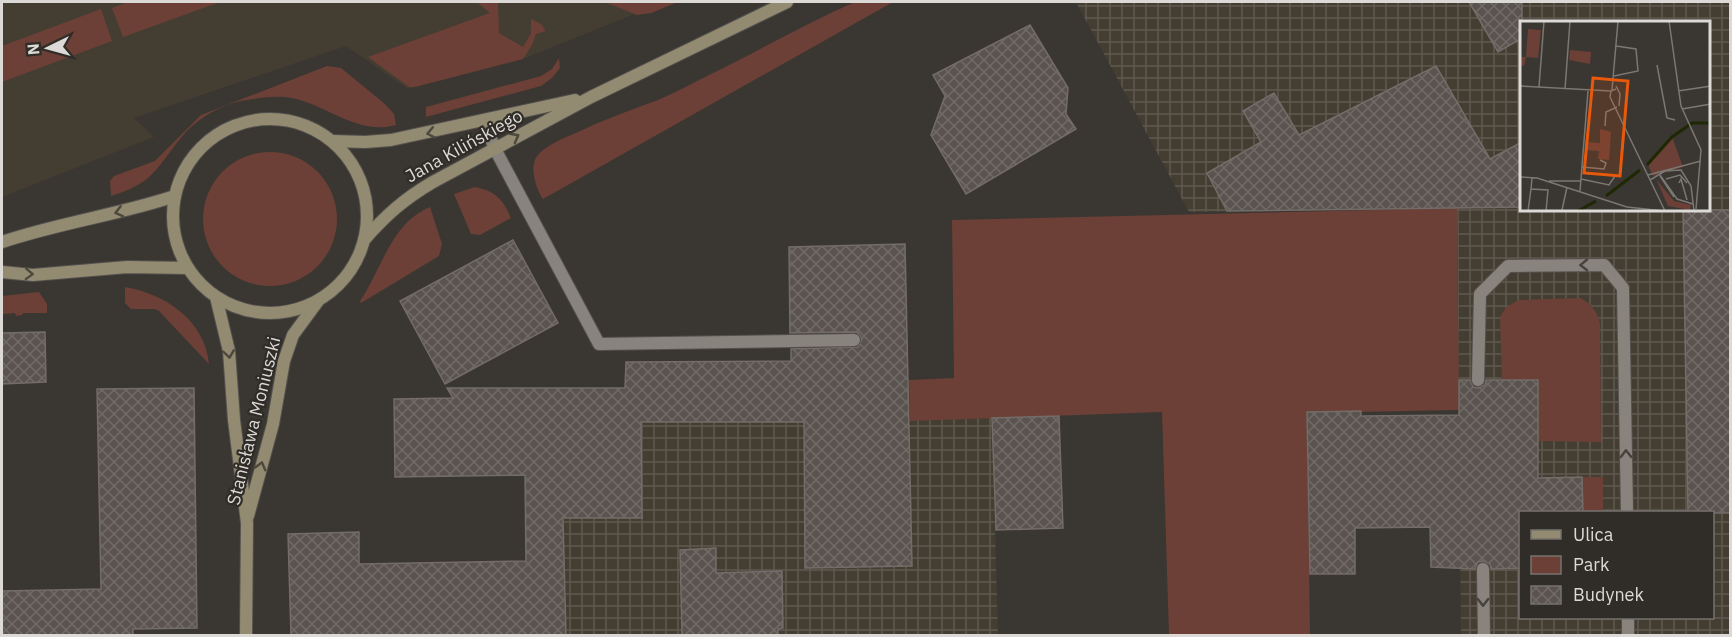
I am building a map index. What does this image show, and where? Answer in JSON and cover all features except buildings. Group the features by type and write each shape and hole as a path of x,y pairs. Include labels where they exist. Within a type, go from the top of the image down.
{"main road":[{"name":"Jana Kilińskiego","path":"364,240 388,213 412,194 591,97 787,2"},
{"name":"Jana Kilińskiego","path":"332,141 391,140 591,97"},
{"path":"280,119 307,126 332,141 350,161 363,186 367,213 364,240 355,264 340,284 319,300 294,310 268,313 241,309 216,297 200,284 188,268 177,245 172,221 175,196 184,170 201,147 225,130 251,120 280,119"},
{"path":"2,242 28,233 113,214 175,196"},
{"path":"2,272 33,274 127,267 188,268"},
{"name":"Stanisława Moniuszki","path":"216,297 229,351 234,420 247,523 246,636"},
{"name":"Stanisława Moniuszki","path":"247,523 273,424 284,361 293,335 319,300"}],"lane":[{"path":"484,121 495,149 599,344 854,340"},
{"path":"1478,380 1480,294 1508,266 1604,265 1623,288 1627,511"},
{"path":"1483,568 1484,636"},
{"path":"1628,619 1628,636"}],"shaded area":[{"path":"2,2 664,2 523,59 408,89 346,46 134,118 154,137 2,197"},
{"path":"1076,2 1730,2 1730,635 1461,635 1457,208 1189,212"},
{"path":"992,418 998,635 566,635 562,422"}],"green space":[{"path":"128,2 220,2 123,37 112,8"},
{"path":"477,2 498,2 499,33 523,47 531,33 531,19 541,24 546,31 536,34 523,59 415,87 409,87 368,57 490,13"},
{"path":"605,2 678,2 651,13 637,15"},
{"path":"855,2 893,2 543,199 536,184 534,166 537,156 548,146 593,125 658,100"},
{"path":"101,9 112,41 2,82 2,46"},
{"path":"559,58 560,68 541,86 426,117 426,107 541,76 552,69"},
{"path":"327,66 341,68 385,104 394,114 396,125 382,127 356,123 305,102 286,97 241,101 225,106"},
{"path":"224,106 207,115 186,132 148,178 130,189 111,196 110,181 114,176 155,161 201,115"},
{"path":"270,152 296,157 317,172 332,193 337,219 332,245 317,266 296,281 270,286 244,281 223,266 208,245 203,219 208,193 223,172 244,157"},
{"path":"475,187 498,197 511,218 480,235 471,234 454,194"},
{"path":"430,207 442,244 439,256 361,303 360,301 397,235 417,214"},
{"path":"1457,208 1459,410 1307,413 1310,635 1169,635 1162,412 910,421 909,380 954,378 952,220"},
{"path":"125,287 168,303 191,322 206,348 209,364 159,311 131,309 125,303"},
{"path":"39,292 47,304 47,313 23,313 16,316 15,313 2,314 2,296"},
{"path":"1580,298 1593,308 1600,324 1601,442 1538,441 1538,380 1502,380 1500,317 1506,307 1519,300"},
{"path":"1582,477 1603,477 1603,511 1583,511"}]}
